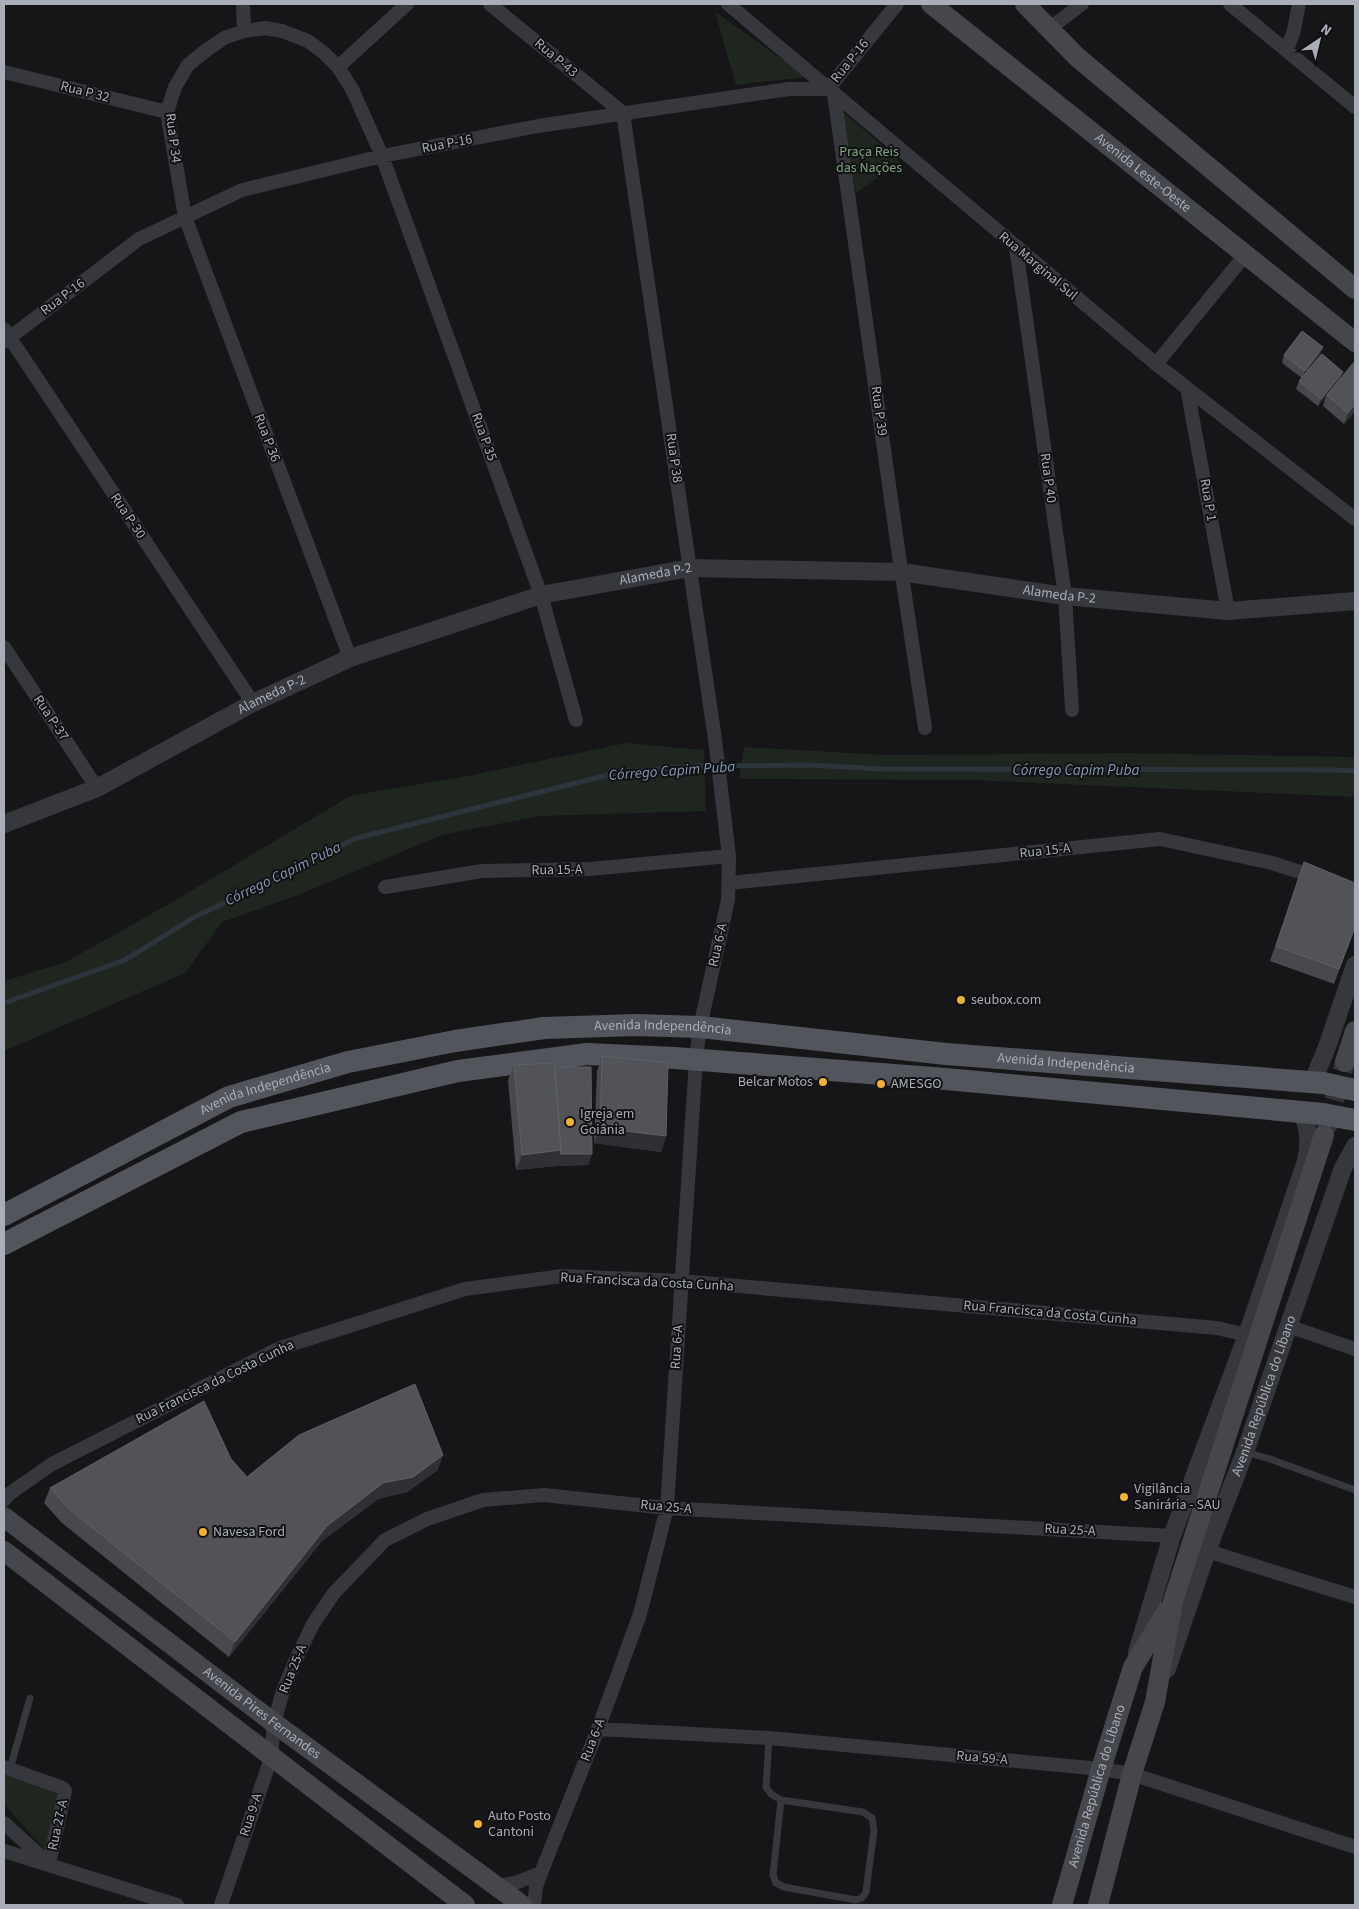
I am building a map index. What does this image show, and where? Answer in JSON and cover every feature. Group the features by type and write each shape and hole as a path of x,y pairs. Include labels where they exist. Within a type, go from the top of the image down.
{"main road":[{"name":"Avenida Leste-Oeste","path":"931,4 1355,342"},
{"path":"1024,4 1084,63 1355,289"},
{"name":"Avenida Independência","path":"4,1214 229,1097 348,1062 464,1040 544,1028 636,1025 700,1027 946,1054 1296,1082 1318,1082 1355,1090"},
{"path":"1345,1062 1355,1031"},
{"name":"Avenida Independência","path":"4,1244 241,1122 458,1071 587,1054 696,1059 946,1079 1317,1120 1355,1120"},
{"path":"946,1054 946,1079"},
{"path":"229,1097 241,1122"},
{"name":"Avenida República do Líbano","path":"1098,1905 1132,1774 1155,1702 1173,1601 1317,1120"},
{"name":"Avenida Pires Fernandes","path":"4,1516 274,1723 511,1898"},
{"path":"4,1551 464,1905"},
{"name":"Avenida República do Líbano","path":"1062,1905 1100,1769 1133,1667 1173,1601"}],"street":[{"path":"244,4 244,30"},
{"path":"338,67 407,4"},
{"name":"Rua P-43","path":"490,4 623,113"},
{"name":"Rua Marginal Sul","path":"728,4 1156,364 1355,519"},
{"name":"Rua P-16","path":"6,336 139,239 242,190 382,156 538,126 789,89 831,91 897,4"},
{"path":"1049,29 1082,4"},
{"path":"1230,4 1355,107"},
{"path":"1287,50 1294,30 1299,4"},
{"name":"Rua P 34","path":"185,217 167,112 175,87 188,65 224,38 244,30 265,28 282,32 308,41 324,53 338,67 352,89 382,156"},
{"name":"Rua P 32","path":"4,72 167,112"},
{"name":"Rua P 39","path":"831,91 925,728"},
{"name":"Rua P 38","path":"623,113 715,739 722,804"},
{"name":"Rua P 35","path":"382,156 541,595 576,720"},
{"name":"Rua P 36","path":"185,217 350,658"},
{"name":"Rua P 40","path":"1016,247 1065,596 1072,710"},
{"path":"1156,364 1246,254"},
{"name":"Rua P-30","path":"6,336 253,703"},
{"name":"Rua P 1","path":"1187,388 1228,611"},
{"name":"Alameda P-2","path":"4,824 98,788 253,703 350,658 541,595 690,568 901,572 1065,596 1228,611 1355,601"},
{"path":"1335,603 1355,591"},
{"name":"Rua P-37","path":"4,648 98,788"},
{"name":"Rua 6-A","path":"534,1905 540,1873 598,1729 640,1614 666,1508 696,1059 700,1027 728,900 729,856 722,804"},
{"name":"Rua 15-A","path":"729,883 1160,839 1272,863 1328,882"},
{"name":"Rua 15-A","path":"385,887 482,871 590,869 729,856"},
{"path":"1318,1082 1327,1047 1355,965"},
{"name":"Avenida República do Líbano","path":"1133,1667 1172,1536 1247,1335 1308,1153 1309,1130 1317,1120"},
{"name":"Avenida República do Líbano","path":"1155,1702 1188,1612 1207,1551 1245,1452 1343,1168 1355,1146"},
{"name":"Rua Francisca da Costa Cunha","path":"4,1500 8,1494 52,1464 262,1356 289,1345 465,1289 562,1276 681,1281 1216,1328 1247,1335"},
{"path":"1288,1326 1355,1349"},
{"name":"Rua 25-A","path":"274,1723 296,1657 313,1624 334,1592 385,1540 427,1519 483,1500 544,1495 666,1508 1172,1536"},
{"path":"1207,1551 1355,1597"},
{"name":"Rua 9-A","path":"221,1905 271,1758 274,1723"},
{"name":"Rua 59-A","path":"598,1729 769,1738 1100,1769 1132,1774 1355,1847"},
{"name":"Rua 27-A","path":"7,1768 64,1788 65,1791 50,1864"},
{"name":"Rua 27-A","path":"4,1823 50,1864"},
{"name":"Rua 27-A","path":"4,1851 177,1905"},
{"path":"511,1898 515,1883 540,1873"}],"lane":[{"path":"1245,1452 1270,1459 1355,1490"},
{"path":"7,1768 30,1698"},
{"path":"769,1738 766,1787 771,1794 782,1800 863,1812 872,1818 874,1830 866,1892 862,1898 856,1900 784,1887 776,1883 773,1875 782,1800"}],"green space":[{"path":"715,12 807,77 736,85"},
{"name":"Praça Reis das Nações","path":"841,110 901,162 856,193"},
{"path":"626,743 704,750 706,811 540,816 442,835 298,895 222,922 185,973 4,1051 4,981 66,962 174,901 352,795 458,778"},
{"path":"744,747 885,755 1125,753 1355,757 1355,797 973,780 739,779"},
{"path":"4,1772 58,1788 46,1851 4,1804"}],"building":[{"path":"1302,331 1323,347 1305,371 1284,355"},
{"path":"1322,354 1343,372 1321,399 1299,381"},
{"path":"1355,361 1355,404 1348,413 1327,395"},
{"path":"1304,862 1355,883 1355,927 1339,969 1276,946"},
{"path":"602,1056 668,1063 666,1136 600,1128"},
{"path":"554,1063 561,1150 522,1155 514,1065"},
{"name":"Igreja em Goiânia","path":"555,1067 591,1067 592,1154 560,1154"},
{"name":"Navesa Ford","path":"415,1384 443,1455 413,1477 383,1483 327,1526 235,1642 68,1508 50,1488 204,1401 231,1459 247,1477 299,1435"}],"waterway":[{"name":"Córrego Capim Puba","path":"4,1003 125,960 193,918 357,838 620,772 696,766 808,765 883,769 1355,771"}],"tunnel":[{"path":"1326,1129 1345,1062"}],"place":[{"name":"seubox.com","path":"961,1000"},
{"name":"Belcar Motos","path":"823,1082"},
{"name":"AMESGO","path":"881,1084"},
{"name":"Igreja em Goiânia","path":"570,1122"},
{"name":"Vigilância Sanirária - SAU","path":"1124,1497"},
{"name":"Navesa Ford","path":"203,1532"},
{"name":"Auto Posto Cantoni","path":"478,1824"}]}
